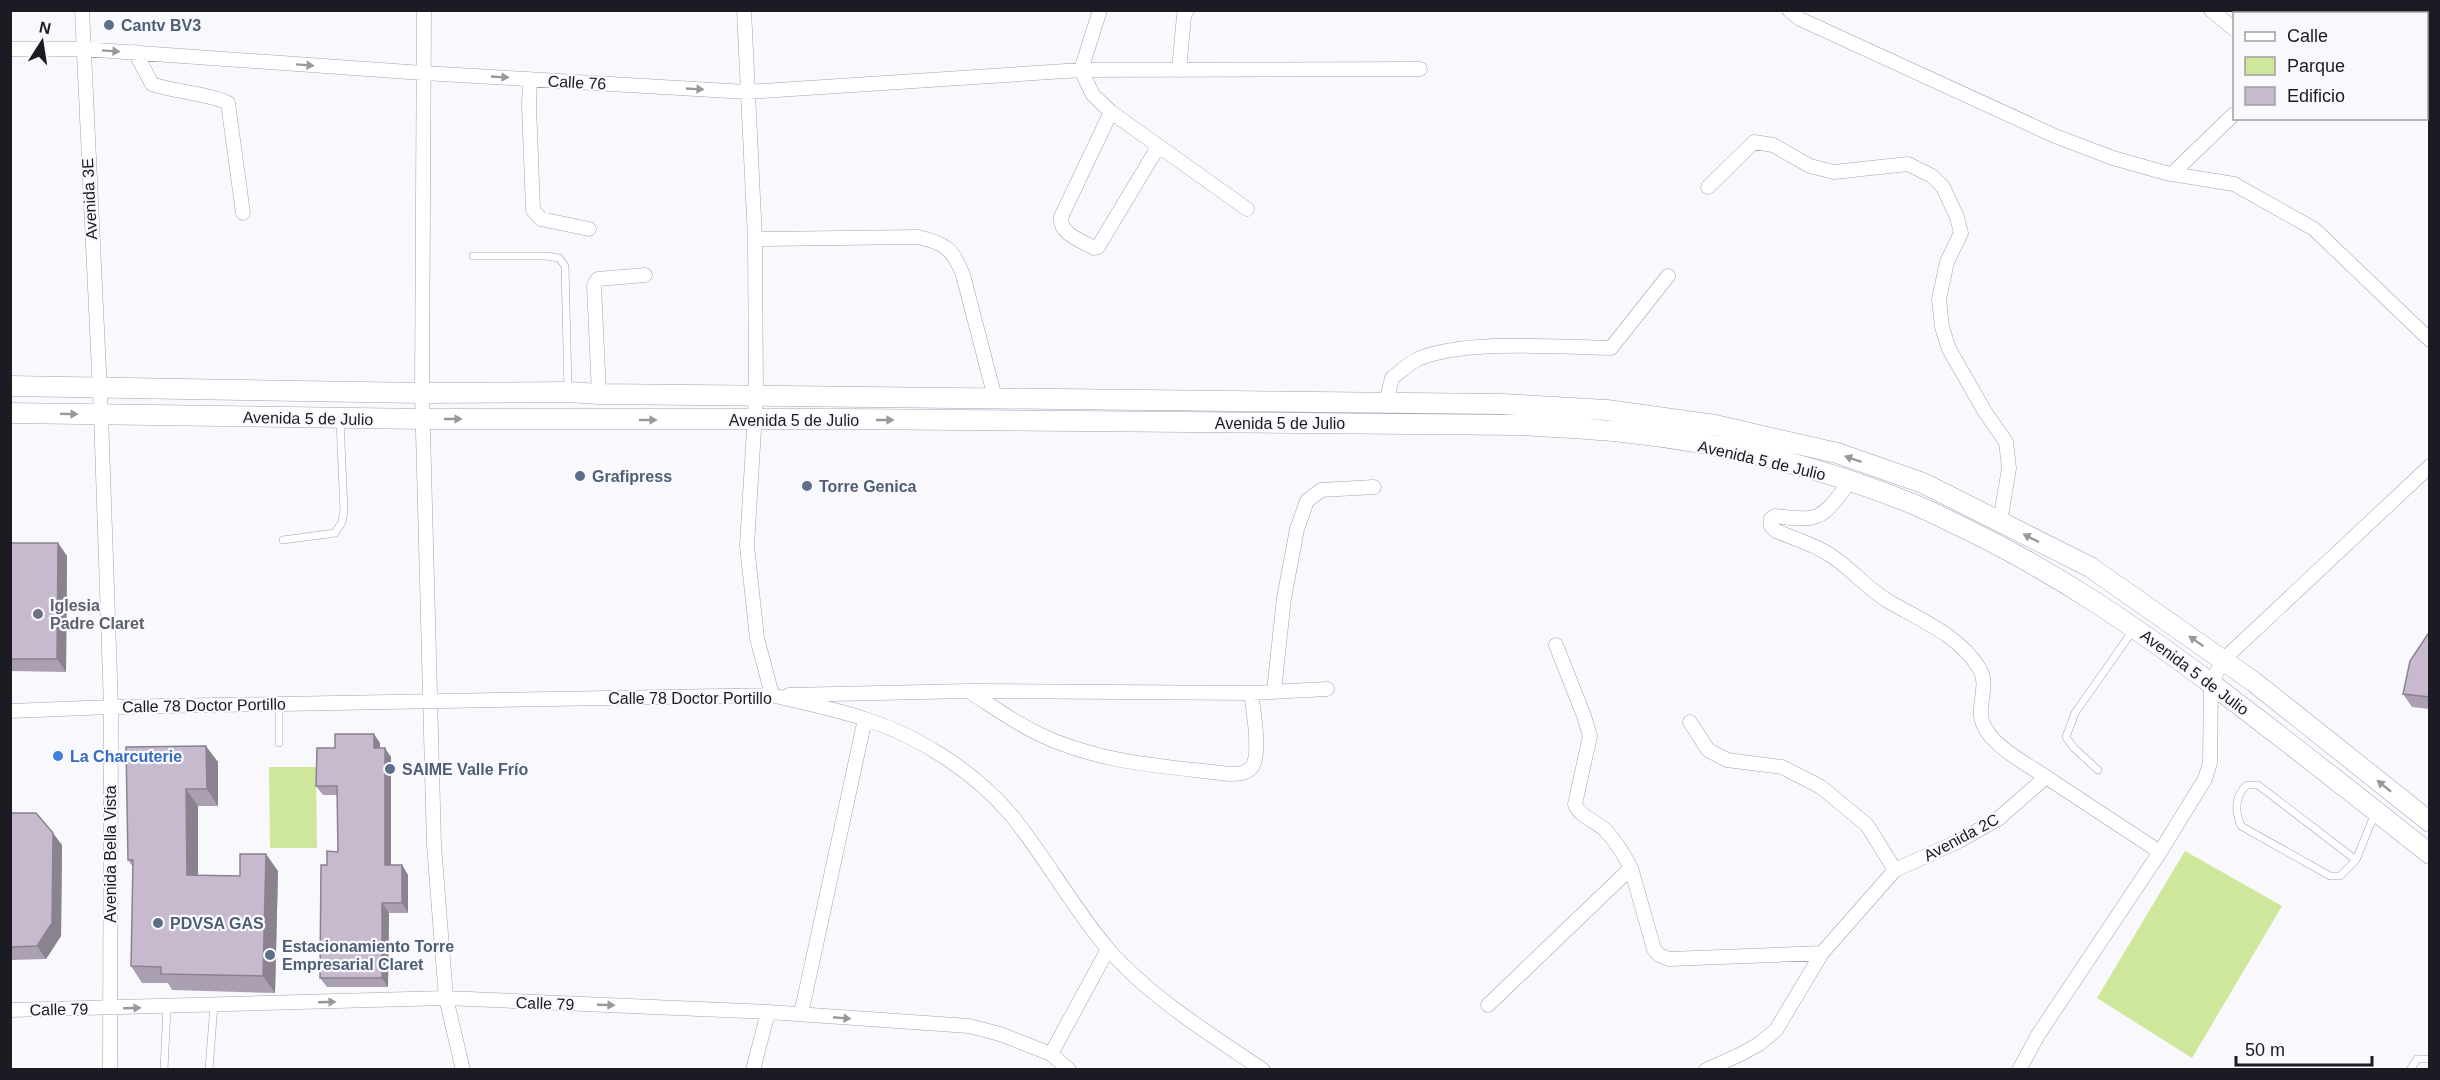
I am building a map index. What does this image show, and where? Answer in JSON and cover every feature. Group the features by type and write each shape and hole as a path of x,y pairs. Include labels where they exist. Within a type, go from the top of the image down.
{"main road":[{"name":"Avenida 5 de Julio","path":"10,386 422,393 568,392 1502,404 1607,410 1715,425 1836,453 1923,483 2090,567 2254,682 2430,822"},
{"name":"Avenida 5 de Julio","path":"10,413 424,419 1519,425 1623,432 1706,445 1770,458 1914,504 2004,548 2070,584 2136,627 2430,854"}],"street":[{"name":"Avenida 3E","path":"82,10 98,387"},
{"path":"424,10 422,393 434,845 446,998 463,1070"},
{"path":"744,10 755,238 756,395 747,546 757,638 772,695 968,691 1251,693 1327,689"},
{"path":"1100,10 1081,70 1094,95 1111,112 1158,147 1246,208"},
{"path":"1179,70 1184,15 1187,10"},
{"path":"1789,10 1800,19 2055,136 2113,158 2172,174 2234,184 2314,229 2430,340"},
{"path":"2211,10 2233,27"},
{"name":"Calle 76","path":"10,49 135,52 423,73 747,92 1081,70 1420,69"},
{"path":"135,52 152,84 169,90 218,98 228,103 243,213"},
{"path":"530,79 533,210 542,219 589,229"},
{"path":"1111,112 1061,217 1060,224 1064,231 1098,248 1158,147"},
{"path":"2172,174 2233,116"},
{"path":"1708,187 1754,142 1773,145 1810,166 1834,172 1908,164 1932,176 1943,187 1957,217 1961,233 1947,262 1939,299 1942,327 1949,350 1985,412 2006,442 2009,468 2000,522"},
{"path":"755,238 918,237 938,242 956,257 963,275 995,398"},
{"path":"599,394 594,285 597,279 645,275"},
{"path":"1386,403 1392,378 1417,360 1459,349 1523,346 1611,348 1668,276"},
{"name":"Avenida Bella Vista","path":"98,387 101,414 111,707 110,1070"},
{"path":"2019,1070 2044,1025 2160,852 2205,779 2210,763 2211,684 2223,660 2430,466"},
{"path":"1851,482 1824,514 1812,519 1775,516 1771,519 1771,526 1776,531 1827,553 1886,600 1926,621 1967,651 1980,670 1984,683 1980,712 1983,725 1990,738 2160,852"},
{"path":"1274,691 1284,598 1297,529 1307,501 1321,490 1374,487"},
{"path":"1556,645 1590,736 1575,804 1577,810 1605,830 1621,849 1630,868 1654,949 1659,955 1669,958 1822,954"},
{"path":"968,691 1035,733 1069,747 1112,760 1229,774 1240,774 1250,770 1255,762 1251,693"},
{"name":"Calle 78 Doctor Portillo","path":"10,711 111,707 772,695 865,719 902,734 973,778 1011,815 1108,949 1163,998 1209,1034 1263,1070"},
{"path":"801,1014 865,719"},
{"path":"1690,722 1708,750 1727,760 1782,767 1821,787 1867,825 1895,870"},
{"name":"Avenida 2C","path":"1706,1070 1759,1044 1776,1030 1822,954 1895,870 1959,842 1998,819 2046,777"},
{"path":"1488,1005 1630,868"},
{"path":"1051,1054 1108,949"},
{"name":"Calle 79","path":"10,1010 446,998 768,1012 969,1026 1000,1034 1051,1054 1069,1070"},
{"path":"753,1070 768,1012"}],"lane":[{"path":"473,256 546,256 559,258 565,266 568,392"},
{"path":"283,540 335,533 342,522 344,511 340,418"},
{"path":"2098,771 2066,737 2074,713 2136,627"},
{"path":"279,704 279,743"},
{"path":"2356,860 2258,785 2247,785 2241,790 2236,814 2241,826 2330,876 2340,876 2356,860 2376,811"},
{"path":"209,1070 214,1005"},
{"path":"164,1070 167,1006"},
{"path":"2410,1070 2417,1059 2430,1059"}],"green space":[{"path":"269,767 316,767 317,848 270,848"},
{"path":"2185,851 2282,906 2192,1058 2097,998"}],"building":[{"name":"Iglesia Padre Claret","path":"10,543 58,543 57,659 10,659"},
{"path":"2430,631 2430,697 2403,694 2410,661"},
{"path":"335,734 374,734 374,748 385,748 385,865 402,865 402,903 382,903 382,978 320,978 321,865 327,865 327,851 338,852 337,786 316,786 317,748 335,748"},
{"path":"206,746 207,789 186,789 187,875 240,876 240,854 266,854 263,976 161,974 161,967 131,966 133,860 128,860 126,747"},
{"path":"10,813 36,813 53,833 52,923 37,946 10,947"}],"place":[{"name":"Cantv BV3","path":"109,25"},
{"name":"Grafipress","path":"580,476"},
{"name":"Torre Genica","path":"807,486"},
{"name":"Iglesia Padre Claret","path":"38,614"},
{"name":"La Charcuterie","path":"58,756"},
{"name":"SAIME Valle Frío","path":"390,769"},
{"name":"PDVSA GAS","path":"158,923"},
{"name":"Estacionamiento Torre Empresarial Claret","path":"270,955"}]}
